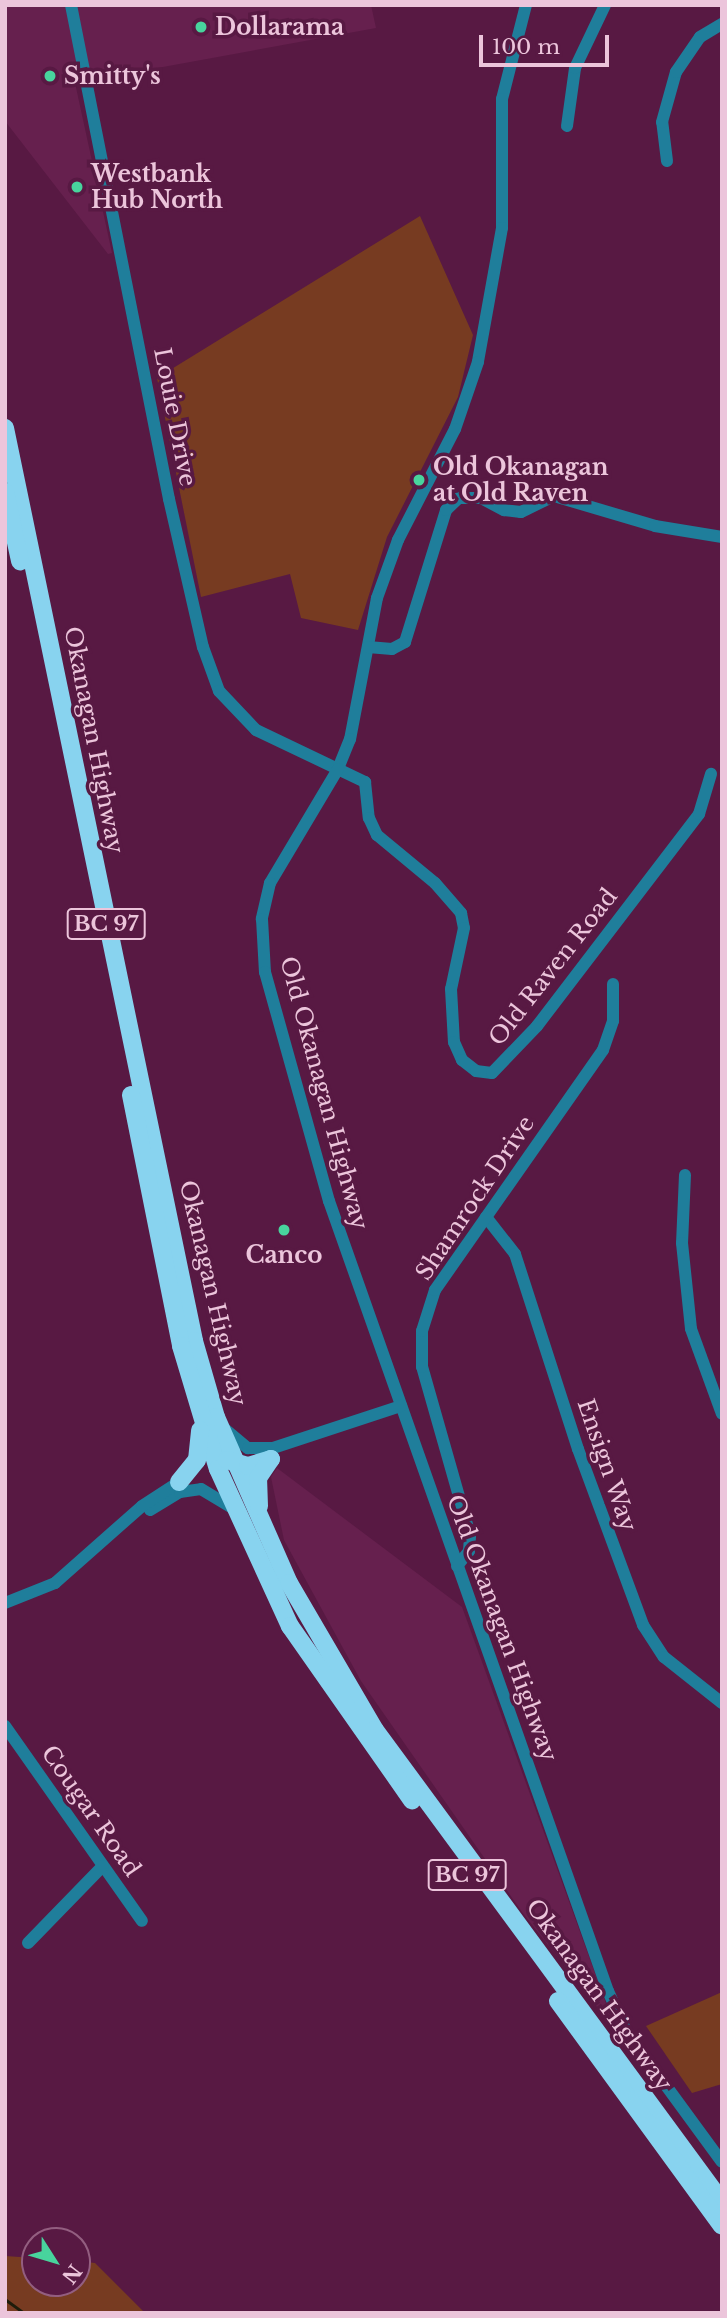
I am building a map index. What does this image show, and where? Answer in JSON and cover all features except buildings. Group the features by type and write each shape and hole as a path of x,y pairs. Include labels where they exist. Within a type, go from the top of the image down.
{"highway":[{"name":"Okanagan Highway","path":"5,428 194,1341 216,1417 234,1510 311,1662 722,2227"},
{"name":"Okanagan Highway","path":"5,492 194,1395 201,1450 179,1482"},
{"path":"194,1395 212,1420 226,1466"},
{"path":"179,1482 226,1466 271,1459"},
{"path":"263,1526 258,1478 271,1459"},
{"name":"Okanagan Highway","path":"226,1466 263,1526 289,1583 376,1730 722,2202"}],"street":[{"name":"Louie Drive","path":"71,5 203,647 219,691 232,709 256,730 338,769"},
{"name":"Old Okanagan Highway","path":"526,5 502,99 502,228 478,362 455,429 398,540 377,598 350,739 338,769 270,883 262,919 265,972 328,1201 616,2008 626,2031 722,2162"},
{"path":"567,126 575,68 605,5"},
{"path":"667,161 662,122 676,72 700,37 722,24"},
{"path":"368,647 392,649 405,642 446,510 459,498 481,498 504,510 521,512 554,496 655,526 722,537"},
{"name":"Old Raven Road","path":"338,769 365,782 369,818 377,835 435,883 461,913 464,928 451,989 454,1042 462,1060 476,1071 492,1073 537,1026 699,814 711,774"},
{"name":"Shamrock Drive","path":"457,1566 469,1551 470,1535 422,1367 422,1331 435,1290 603,1050 613,1021 613,984"},
{"path":"685,1175 682,1243 691,1329 722,1414"},
{"name":"Ensign Way","path":"486,1217 515,1254 578,1449 643,1625 664,1657 722,1703"},
{"path":"216,1417 231,1436 258,1450 328,1432 401,1406"},
{"path":"271,1459 328,1432"},
{"path":"5,1603 55,1583 126,1524 142,1506 179,1482"},
{"path":"126,1524 190,1491 209,1491 234,1510"},
{"name":"Cougar Road","path":"5,1726 142,1922"},
{"path":"28,1944 103,1866"}],"shaded area":[{"name":"Westbank Hub North","path":"5,5 371,5 376,28 75,83 112,253 108,254 5,121"},
{"path":"420,216 473,335 458,397 387,537 358,630 301,618 290,574 201,597 157,378"},
{"path":"277,1468 462,1607 616,2031 522,1912 361,1681 284,1540 271,1477"},
{"path":"722,1992 722,2084 692,2093 646,2026"},
{"path":"5,2256 21,2257 21,2297 91,2297 91,2263 95,2263 145,2313 5,2313"}],"waterway":[{"path":"5,2299 24,2313"}],"place":[{"name":"Dollarama","path":"201,27"},
{"name":"Smitty's","path":"50,76"},
{"name":"Westbank Hub North","path":"77,187"},
{"name":"Old Okanagan at Old Raven","path":"419,480"},
{"name":"Canco","path":"284,1230"}]}
